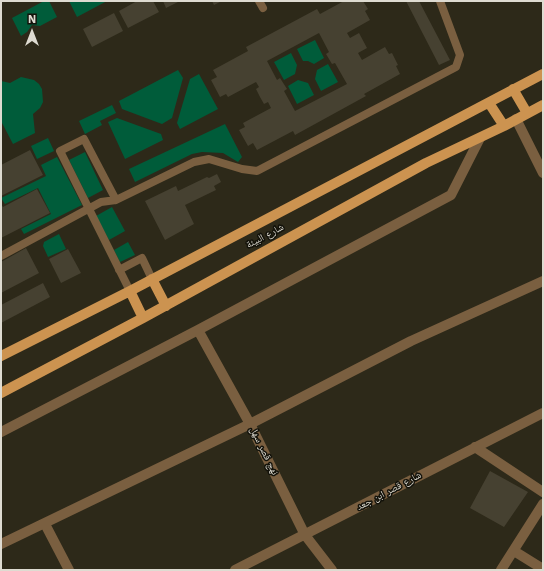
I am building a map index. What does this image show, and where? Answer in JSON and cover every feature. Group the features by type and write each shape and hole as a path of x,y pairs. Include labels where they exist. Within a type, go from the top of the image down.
{"main road":[{"name":"شارع البيئة","path":"1,356 130,291 152,278 543,74"},
{"path":"513,89 527,114"},
{"path":"489,103 504,126"},
{"name":"شارع البيئة","path":"1,393 166,306 426,163 480,138 543,105"},
{"path":"152,278 166,306"},
{"path":"130,291 143,318"}],"street":[{"path":"516,120 543,173"},
{"path":"1,432 198,330 451,195 480,138"},
{"path":"1,544 250,424 412,340 543,281"},
{"name":"نهج قصر سهل","path":"198,330 250,424 305,535 332,570"},
{"name":"شارع قصر ابن جعد","path":"235,570 543,413"},
{"path":"475,447 543,492"},
{"path":"501,570 543,504"},
{"path":"45,524 69,570"},
{"path":"514,550 543,569"}],"lane":[{"path":"1,256 101,202 116,200 194,162 209,159 242,169 257,171 456,67 460,55 440,1"},
{"path":"116,200 84,139 60,151 130,291"},
{"path":"119,270 142,258 152,278"}],"green space":[{"path":"44,1 49,1 57,17 40,26 32,25 27,32 21,36 12,18"},
{"path":"69,1 107,1 77,17"},
{"path":"315,40 324,58 314,64 308,61 303,61 297,49"},
{"path":"291,53 297,65 295,74 284,80 274,62"},
{"path":"328,64 338,82 321,91 315,79 317,70"},
{"path":"178,70 183,78 172,118 162,124 122,109 119,101"},
{"path":"199,74 218,109 180,129 177,123 190,79"},
{"path":"21,77 34,80 39,84 42,89 43,102 40,108 33,114 35,133 13,144 1,121 1,81 10,83"},
{"path":"298,80 308,83 314,95 297,104 288,86"},
{"path":"112,105 116,113 100,121 102,125 85,134 79,121"},
{"path":"117,118 161,134 163,140 125,159 108,122"},
{"path":"225,124 242,157 238,162 223,153 202,152 192,154 135,182 129,169"},
{"path":"48,138 54,151 37,159 31,146"},
{"path":"85,152 103,190 88,198 69,160"},
{"path":"57,157 82,205 24,234 21,229 51,214 38,188 5,204 1,198 46,176 41,165"},
{"path":"112,207 125,231 109,240 96,216"},
{"path":"59,234 66,249 48,257 43,246 44,242"},
{"path":"128,242 135,255 120,262 114,250"}],"building":[{"path":"137,1 153,1 159,12 128,28 119,11"},
{"path":"163,1 180,1 166,8"},
{"path":"212,1 222,1 214,5"},
{"path":"344,1 363,1 368,9 365,11 370,20 347,33 350,38 359,33 367,48 358,53 362,60 385,47 389,54 392,53 398,65 396,66 400,74 364,94 366,96 295,135 293,131 257,150 253,143 248,146 239,130 245,127 243,123 271,108 268,102 264,104 256,89 259,87 256,82 228,97 226,94 220,97 211,80 217,77 213,70 248,51 246,47 317,9 320,14","holes":["319,33 329,52 326,54 332,64 335,63 347,84 295,111 284,91 287,89 280,78 277,80 267,61"]},
{"path":"406,1 419,1 450,60 439,65"},
{"path":"114,13 123,31 92,47 83,29"},
{"path":"30,150 43,175 1,196 1,165"},
{"path":"217,174 221,182 214,186 216,190 185,205 194,224 165,240 145,201 176,186 178,191 207,177 209,178"},
{"path":"37,189 50,213 1,238 1,204 3,207"},
{"path":"26,248 39,273 1,293 1,262"},
{"path":"68,249 81,273 61,283 49,259"},
{"path":"43,283 50,297 1,323 1,305"},
{"path":"490,471 528,492 504,527 470,508"}]}
